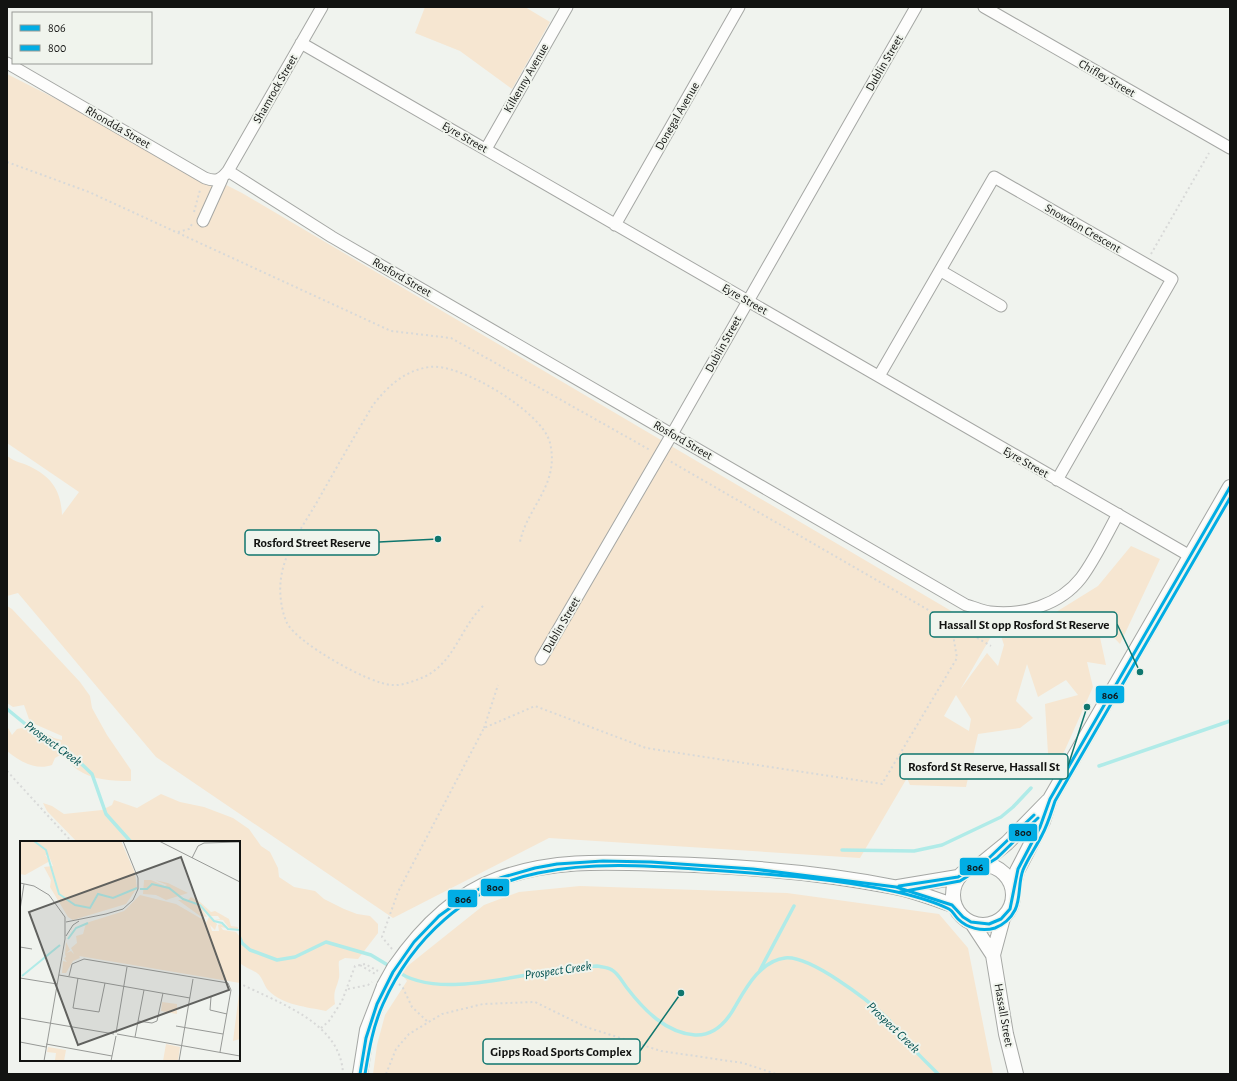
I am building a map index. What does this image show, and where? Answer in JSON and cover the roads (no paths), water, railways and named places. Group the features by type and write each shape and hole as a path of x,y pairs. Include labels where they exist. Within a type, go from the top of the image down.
{"main road":[{"path":"1050,799 1007,843 980,865 965,871 958,877 954,886 953,897 955,906 959,913 972,922 990,924 1003,918 1009,910 1013,902 1013,890 1017,871 1043,821 1050,799 1190,556 1229,493"},
{"path":"360,1074 367,1030 379,983 398,952 441,914 476,890 497,879 532,868 554,864 601,862 710,866 766,870 896,887 955,906"},
{"path":"980,865 992,866 1001,870 1008,877 1013,890"},
{"path":"896,887 958,877"},
{"name":"Hassall Street","path":"993,956 1003,918"},
{"name":"Hassall Street","path":"972,922 993,956 1006,1034 1016,1074"}],"street":[{"name":"Shamrock Street","path":"203,222 225,175 322,7"},
{"name":"Kilkenny Avenue","path":"486,149 567,7"},
{"name":"Dublin Street","path":"541,659 660,455 916,7"},
{"name":"Chifley Street","path":"984,7 1230,148"},
{"name":"Donegal Avenue","path":"615,225 733,9"},
{"name":"Eyre Street","path":"301,43 1190,556"},
{"name":"Rhondda Street","path":"7,63 205,178 214,181 225,175"},
{"name":"Rosford Street","path":"225,175 966,605 988,612 1011,613 1044,606 1065,594 1081,578 1118,514"},
{"name":"Snowdon Crescent","path":"879,376 994,177 1172,279 1057,480"},
{"path":"941,271 1001,306"}],"waterway":[{"name":"Prospect Creek","path":"7,709 46,741 70,753 92,774 106,814 130,841"},
{"path":"1099,766 1230,721"},
{"path":"842,850 914,851 942,845 1001,817 1031,788"},
{"path":"760,970 794,906"},
{"name":"Prospect Creek","path":"240,938 242,943 250,950 277,960 295,957 326,942 371,955 391,967"},
{"name":"Prospect Creek","path":"396,970 410,978 428,983 447,985 468,984 565,969 597,966 605,967 616,973 627,988 656,1019 675,1030 684,1033 702,1035 715,1030 725,1021 733,1011 745,990 762,969 776,960 785,958 796,959 824,971 839,980 867,1001 887,1018 916,1052 938,1074"}],"place":[{"name":"Rosford Street Reserve","path":"438,539"},
{"name":"Hassall St opp Rosford St Reserve","path":"1140,672"},
{"name":"Rosford St Reserve, Hassall St","path":"1087,707"},
{"name":"Gipps Road Sports Complex","path":"681,993"}]}
